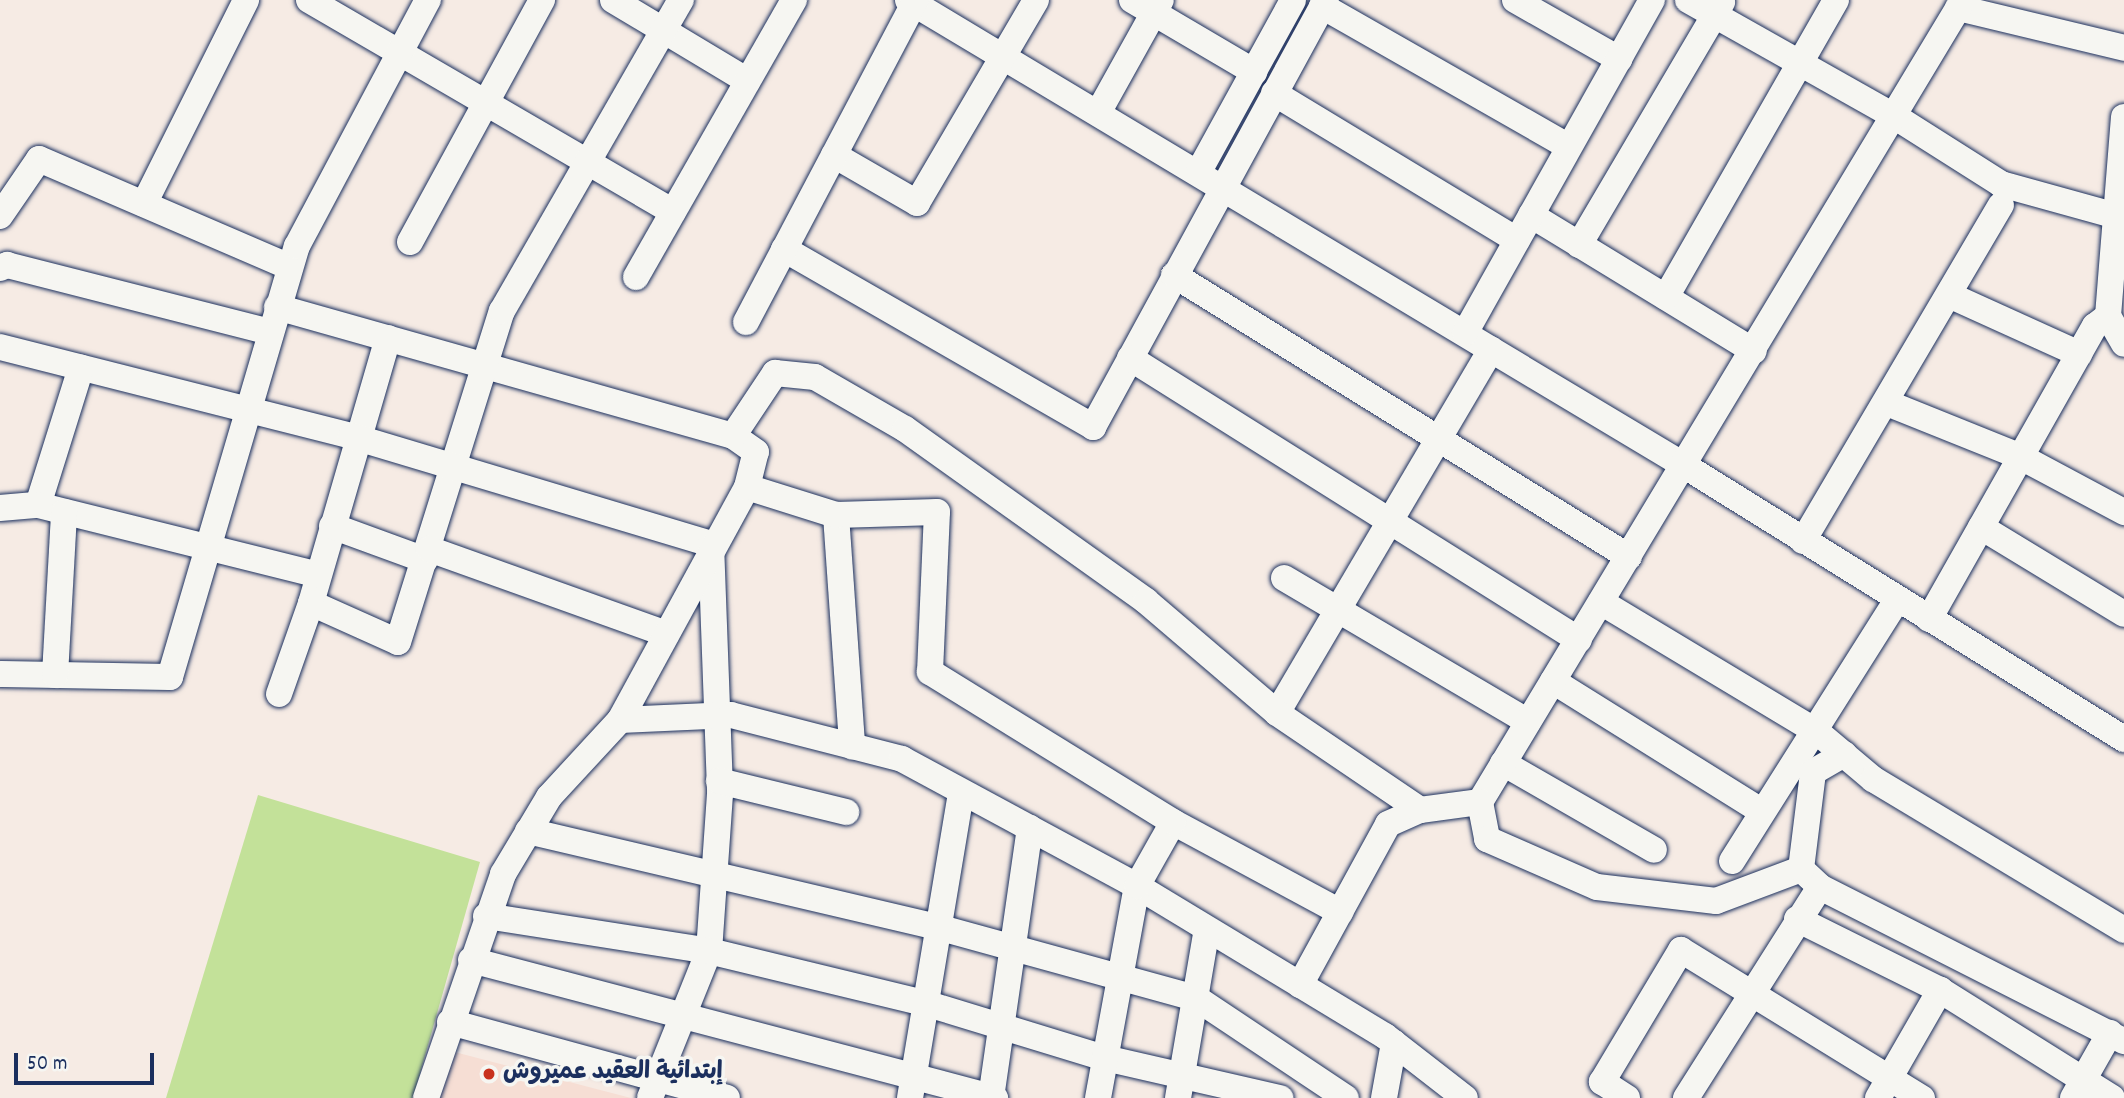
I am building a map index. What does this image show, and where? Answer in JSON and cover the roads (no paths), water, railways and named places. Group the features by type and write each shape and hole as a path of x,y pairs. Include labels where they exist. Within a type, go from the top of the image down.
{"street":[{"path":"144,204 247,0"},
{"path":"309,0 398,56 673,212"},
{"path":"0,674 170,677 210,549 290,267 428,0"},
{"path":"410,242 542,0"},
{"path":"613,0 748,81"},
{"path":"311,603 398,642 489,367 502,311 681,0"},
{"path":"635,278 794,0"},
{"path":"834,155 917,203 1036,0"},
{"path":"1198,173 1293,0"},
{"path":"1515,0 1619,59"},
{"path":"1465,333 1652,0"},
{"path":"1688,0 1718,7 1798,62 1894,116 2001,184 2116,216"},
{"path":"1666,297 1798,62 1836,0"},
{"path":"746,322 913,1 1685,466 2124,739"},
{"path":"784,249 1093,427 1324,3 1569,147"},
{"path":"1098,113 1149,4 1254,72"},
{"path":"1801,869 1716,901 1597,887 1487,839 1480,802 1685,466 1961,4 2124,48"},
{"path":"1579,244 1718,7"},
{"path":"1274,93 1517,240"},
{"path":"2124,117 2116,216 2114,301 2124,344"},
{"path":"0,216 39,159 290,267"},
{"path":"1802,541 1887,403 2001,205"},
{"path":"1531,215 1754,351"},
{"path":"0,268 7,265 274,319 388,338 733,436 756,452 747,487 711,544 620,720 549,797 528,831 486,916 426,1098"},
{"path":"1174,275 1629,557"},
{"path":"1949,295 2079,354"},
{"path":"1929,619 2079,354 2114,301"},
{"path":"279,694 311,603 388,338"},
{"path":"0,347 249,408 358,438 711,544"},
{"path":"1277,713 1491,349"},
{"path":"1130,358 1578,640"},
{"path":"38,506 81,368"},
{"path":"733,436 775,373 815,377 905,429 1146,601 1277,713 1420,810"},
{"path":"1887,403 2021,457 2124,512"},
{"path":"747,487 836,515 937,512 930,672 1173,822 1340,912"},
{"path":"0,508 38,506 318,575"},
{"path":"55,675 64,512"},
{"path":"836,515 852,746"},
{"path":"332,526 427,554 666,634"},
{"path":"1981,527 2124,614"},
{"path":"654,1089 709,951 719,781 711,544"},
{"path":"1284,578 1528,722"},
{"path":"1732,861 1761,811 1816,731 1897,600"},
{"path":"1601,603 1816,731 1873,779 2124,930"},
{"path":"1553,681 1761,811"},
{"path":"620,720 715,716 902,759 1137,886 1394,1043 1465,1098"},
{"path":"1801,869 1813,772 1844,754"},
{"path":"1503,763 1654,850"},
{"path":"719,781 846,812"},
{"path":"912,1087 941,928 961,792"},
{"path":"1300,985 1388,824 1420,810 1480,802"},
{"path":"1098,1098 1137,886 1173,822"},
{"path":"471,960 685,1016 912,1087 992,1098 1004,1028 1030,828"},
{"path":"528,831 713,879 941,928 1196,998 1346,1098"},
{"path":"1801,869 1821,887 2117,1037 2078,1090"},
{"path":"1686,1098 1797,919 1821,887"},
{"path":"486,916 709,951 928,1003 1105,1059 1180,1087 1280,1098"},
{"path":"1797,919 1940,990 2078,1090 2112,1098"},
{"path":"1180,1087 1208,929"},
{"path":"1627,1098 1602,1082 1681,950 1752,992 1884,1088 1922,1098"},
{"path":"1884,1088 1940,990"},
{"path":"450,1022 654,1089 727,1098"},
{"path":"1384,1098 1394,1043"}],"place":[{"name":"إبتدائية العقيد عميروش","path":"489,1074"}]}
